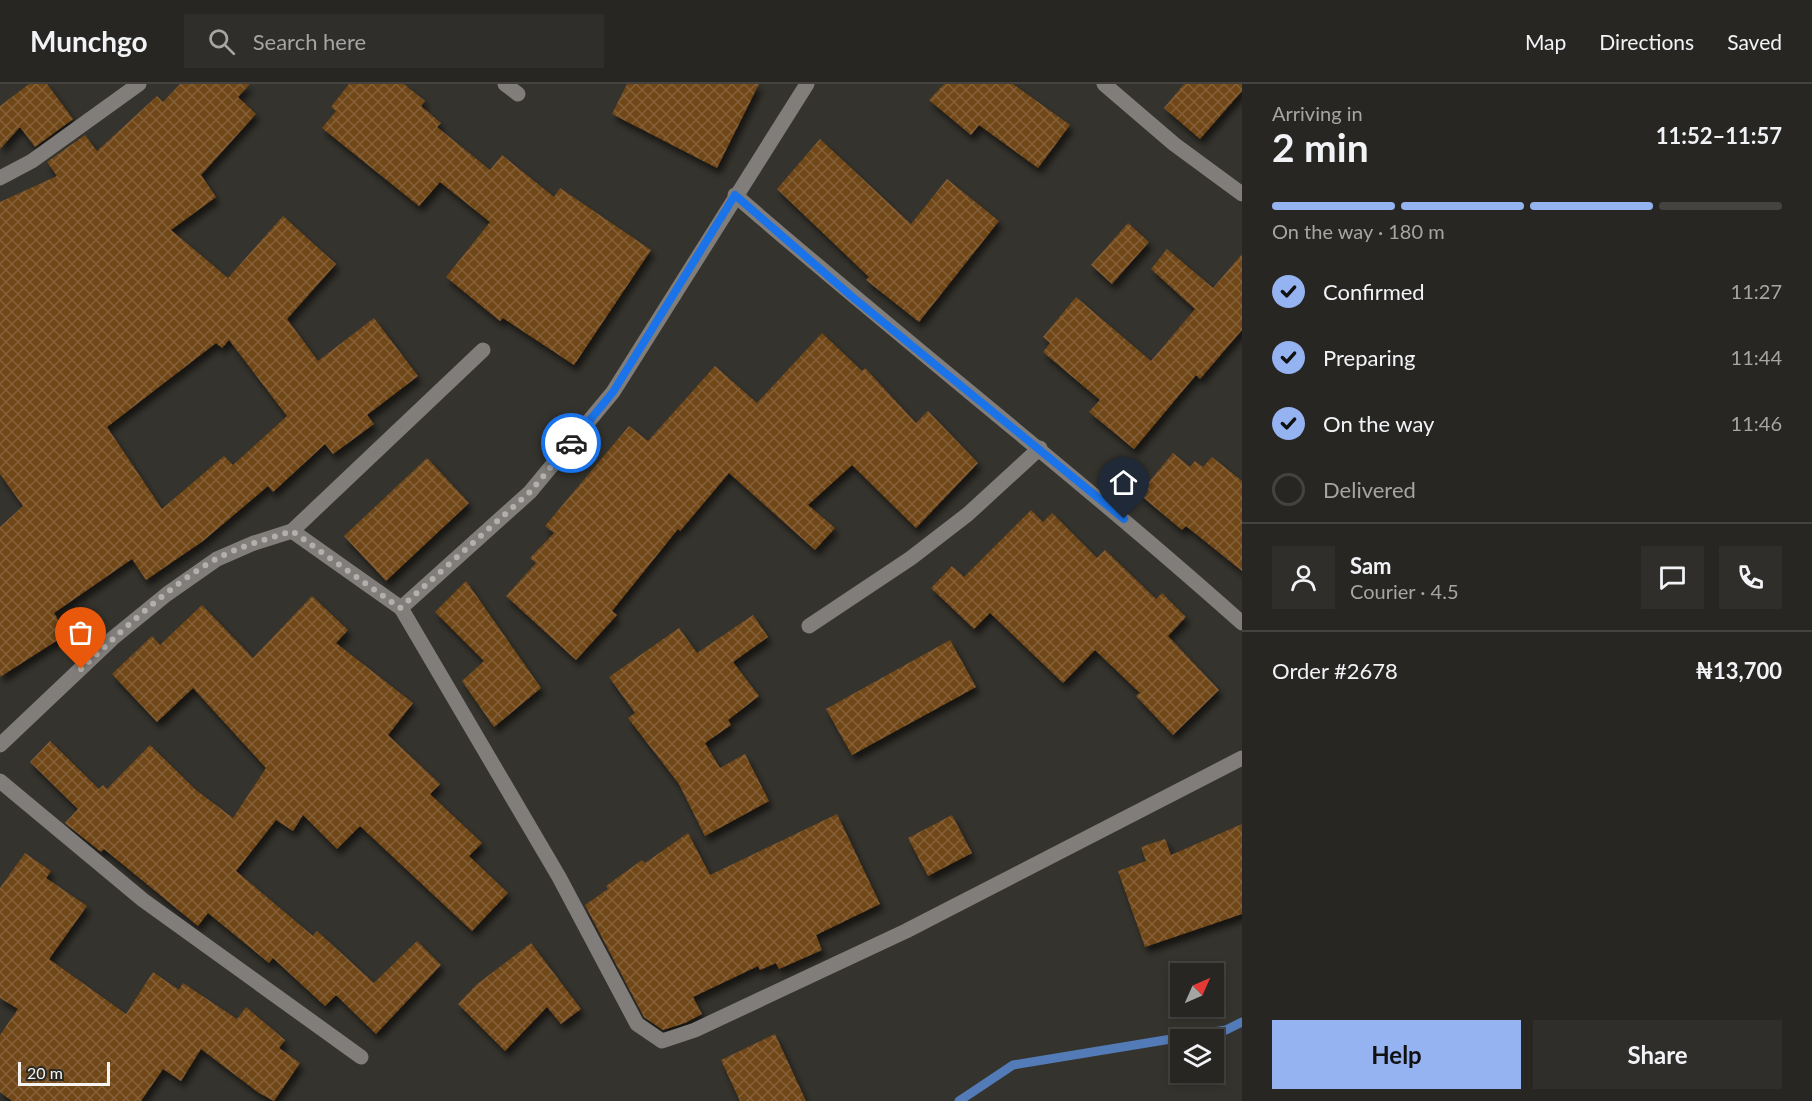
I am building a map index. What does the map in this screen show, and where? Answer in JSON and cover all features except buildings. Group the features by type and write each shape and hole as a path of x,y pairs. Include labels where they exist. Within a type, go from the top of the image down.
{"street":[{"path":"0,178 32,161 139,84"},
{"path":"505,84 518,94"},
{"path":"400,608 530,492 613,392 807,84"},
{"path":"1104,84 1174,144 1242,194"},
{"path":"735,195 850,295 1040,448 1242,623"},
{"path":"0,745 113,638 167,594 217,559 254,543 292,531 483,350"},
{"path":"809,626 921,550 968,514 1040,448"},
{"path":"292,531 400,608 559,877 637,1024 662,1041 695,1030 906,931 1242,758"},
{"path":"0,781 143,900 361,1057"}],"waterway":[{"path":"959,1101 1013,1065 1226,1030 1242,1022"}],"way so far":[{"path":"81,669 113,638 167,594 217,559 254,543 292,531 400,608 530,492 571,443"}],"route":[{"path":"571,443 613,392 735,195 850,295 1040,448 1124,519"}]}
